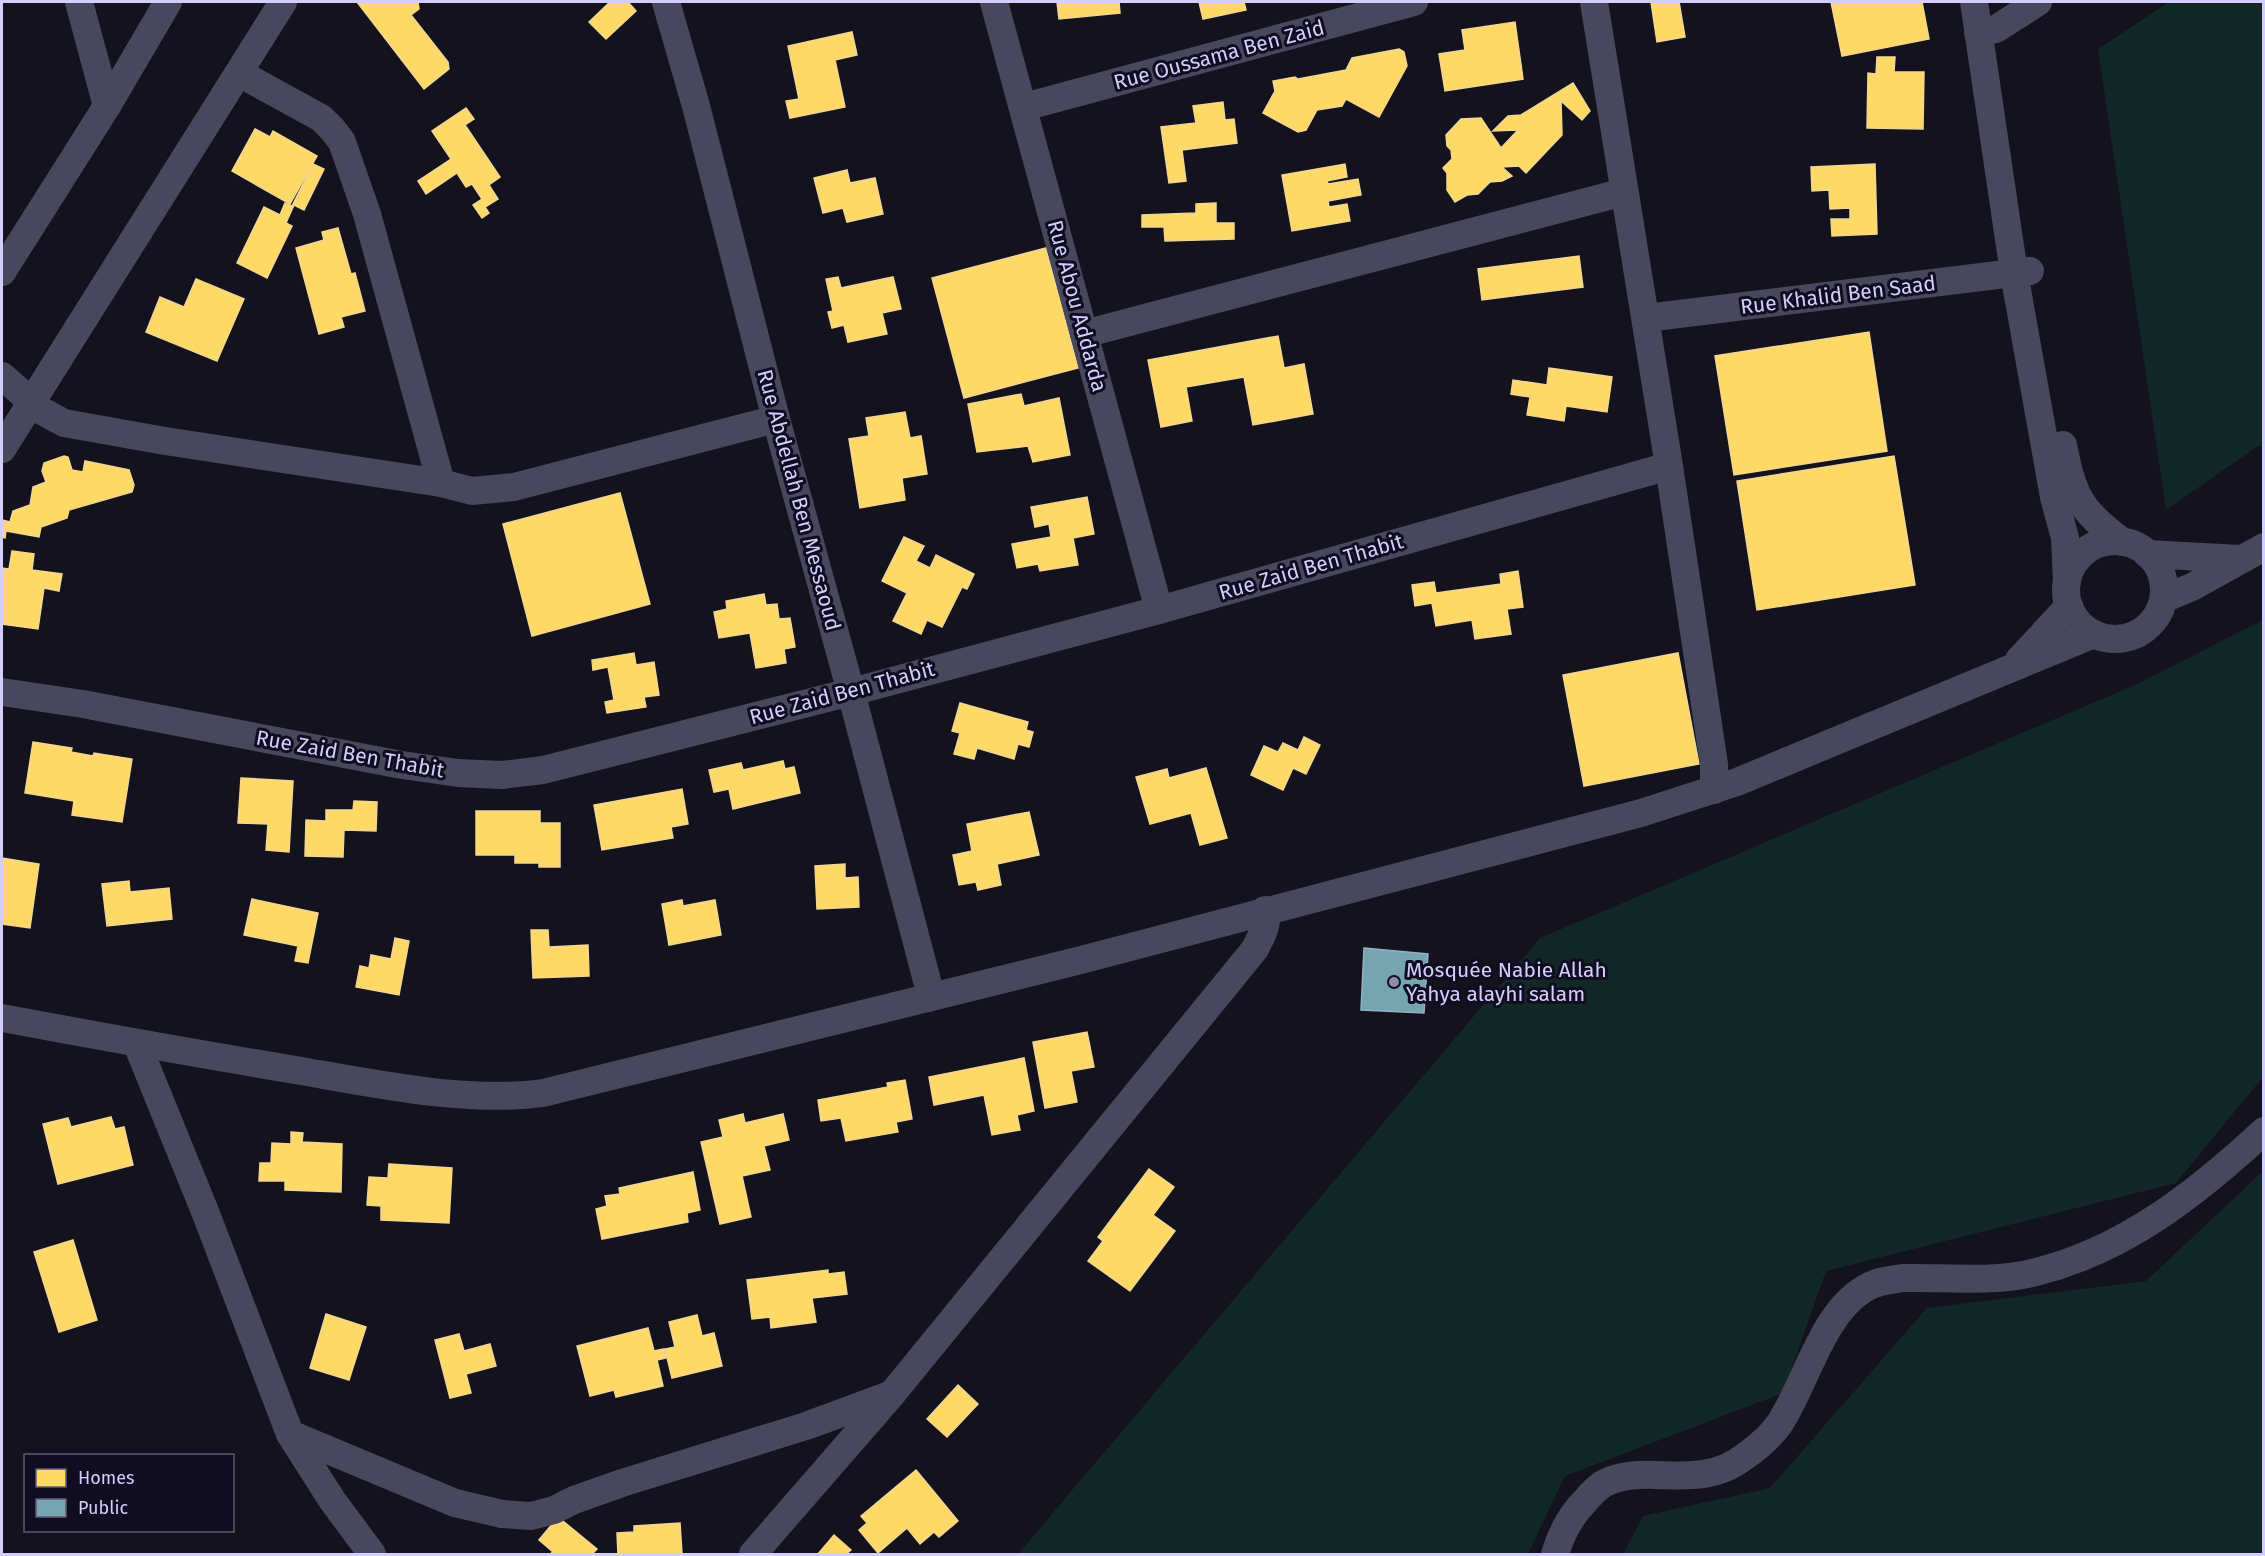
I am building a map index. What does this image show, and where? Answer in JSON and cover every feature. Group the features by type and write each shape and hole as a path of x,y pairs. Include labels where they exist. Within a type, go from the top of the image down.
{"street":[{"path":"79,2 107,106"},
{"path":"2,272 107,106 168,2"},
{"path":"2,449 283,2"},
{"name":"Rue Abdellah Ben Messaoud","path":"666,2 696,106 776,419 930,992 928,998"},
{"name":"Rue Abou Addarda","path":"994,2 1159,610"},
{"name":"Rue Oussama Ben Zaid","path":"1024,107 1414,2"},
{"path":"1594,2 1669,466 1714,764 1714,790"},
{"path":"1974,2 1988,21 2022,272 2054,497 2065,538 2068,593 2079,622 2094,634 2119,639 2133,635 2152,622 2163,599 2162,574 2156,563 2098,524 2082,503 2070,481 2022,272"},
{"path":"1988,21 2038,2"},
{"path":"239,73 321,118 342,142 367,214 441,483"},
{"path":"1084,333 1624,192"},
{"name":"Rue Khalid Ben Saad","path":"1646,318 2022,272"},
{"path":"2,376 54,419 81,427 441,483 472,491 514,487 776,419"},
{"name":"Rue Zaid Ben Thabit","path":"2,692 402,765 458,773 502,775 543,770 851,692 1159,610 1669,466"},
{"path":"2013,666 2068,593 2078,558 2100,544 2135,548 2252,553"},
{"path":"2163,599 2192,587 2252,553"},
{"path":"2,1018 137,1044 351,1080 501,1097 564,1088 1081,960 1641,813 1714,790 2094,634"},
{"path":"753,1554 892,1394 1255,949 1266,925 1265,910"},
{"path":"137,1044 206,1214 290,1434 312,1471 372,1554"},
{"path":"1555,1554 1561,1535 1573,1516 1602,1485 1625,1477 1682,1477 1707,1474 1730,1466 1747,1455 1779,1424 1837,1316 1863,1289 1888,1280 1904,1278 2000,1277 2035,1273 2101,1250 2134,1233 2196,1191 2264,1131"},
{"path":"290,1434 455,1503 501,1514 531,1516 554,1510 574,1500 622,1483 806,1426 892,1394"}],"green space":[{"path":"2169,2 2263,2 2264,446 2258,446 2166,510 2098,49"},
{"path":"2263,620 2263,1077 2176,1183 1826,1271 1783,1393 1565,1476 1528,1554 1018,1554 1540,938 2137,684"},
{"path":"2263,1171 2263,1554 1623,1554 1643,1516 1770,1488 1927,1308 2146,1281"}],"building: Homes":[{"path":"357,2 418,2 419,9 411,15 448,62 449,69 424,89"},
{"path":"610,2 628,2 636,11 606,39 589,22"},
{"path":"1057,2 1119,2 1120,13 1059,19"},
{"path":"1199,2 1244,2 1246,10 1203,19"},
{"path":"1651,2 1679,2 1685,37 1657,42"},
{"path":"1831,2 1922,2 1929,39 1842,56"},
{"path":"1515,22 1523,79 1445,91 1439,54 1465,50 1462,30"},
{"path":"852,32 857,55 835,60 845,107 790,118 786,101 799,99 788,46"},
{"path":"1399,49 1404,52 1407,66 1379,117 1346,99 1342,106 1317,110 1306,130 1298,132 1263,113 1275,91 1273,81 1346,70 1352,58"},
{"path":"1877,57 1895,57 1894,72 1924,72 1923,129 1867,128 1868,73 1876,74"},
{"path":"1573,83 1590,111 1582,120 1561,101 1562,135 1526,173 1519,166 1502,167 1512,176 1502,181 1490,182 1478,194 1467,195 1455,202 1447,190 1447,173 1443,168 1452,159 1446,135 1461,119 1481,118 1501,148 1518,130 1493,131 1508,116 1521,115"},
{"path":"1223,102 1225,120 1234,119 1237,143 1182,150 1186,181 1169,183 1161,127 1196,123 1193,106"},
{"path":"466,108 474,119 465,125 500,177 489,185 498,199 485,207 489,213 482,218 473,205 482,199 472,184 466,187 457,173 426,194 418,181 451,159 432,131"},
{"path":"255,129 270,137 273,131 317,156 290,204 232,171"},
{"path":"313,164 324,169 304,210 294,205 286,223 292,226 267,278 237,263 264,207 280,215 285,203 292,206"},
{"path":"1345,164 1347,177 1327,181 1328,184 1358,179 1361,195 1328,201 1329,207 1347,204 1350,221 1292,231 1282,175"},
{"path":"1875,164 1877,234 1832,236 1831,219 1850,219 1850,208 1830,209 1829,190 1812,191 1811,167"},
{"path":"847,170 850,183 875,178 883,214 847,222 843,208 823,213 814,178"},
{"path":"1216,203 1216,223 1234,223 1234,239 1165,241 1164,227 1142,227 1142,215 1196,213 1196,204"},
{"path":"338,228 351,274 355,273 365,311 341,317 344,327 319,334 296,248 324,240 322,232"},
{"path":"1046,248 1078,368 964,398 932,278"},
{"path":"1579,256 1583,287 1482,300 1478,269"},
{"path":"838,277 841,288 893,277 901,309 882,313 887,334 848,342 844,325 832,328 828,312 833,311 826,279"},
{"path":"196,279 244,299 217,361 146,332 160,297 184,307"},
{"path":"1869,332 1887,451 1734,475 1715,356"},
{"path":"1278,336 1284,368 1304,364 1313,414 1253,425 1244,377 1186,387 1192,421 1161,427 1148,360"},
{"path":"1549,368 1612,377 1607,412 1566,406 1564,421 1527,415 1530,397 1511,394 1513,380 1547,385"},
{"path":"1021,394 1024,406 1059,398 1070,455 1033,462 1028,446 977,452 968,404"},
{"path":"905,412 910,438 921,436 927,474 902,478 905,500 860,508 849,439 869,436 866,418"},
{"path":"64,456 68,457 72,470 83,472 85,461 129,470 134,485 132,492 69,510 67,518 41,527 39,537 6,531 5,538 2,537 2,520 10,522 13,511 30,505 33,487 46,482 42,471 44,463"},
{"path":"1894,456 1915,585 1757,610 1737,481"},
{"path":"620,493 650,604 532,636 503,524"},
{"path":"1087,497 1094,534 1073,538 1078,565 1040,571 1038,564 1017,568 1012,544 1051,537 1049,524 1035,527 1031,507"},
{"path":"904,537 924,546 916,561 930,568 936,555 974,574 967,589 962,587 942,627 927,620 921,634 893,621 907,593 882,581"},
{"path":"12,551 34,554 32,570 62,574 59,591 44,588 38,629 2,624 2,568 9,569"},
{"path":"1518,571 1523,607 1507,609 1511,634 1475,639 1472,620 1436,626 1432,603 1415,606 1412,585 1434,582 1436,593 1501,584 1500,574"},
{"path":"764,594 766,605 777,604 779,619 790,618 795,647 784,649 786,663 756,668 750,633 719,638 714,612 727,609 726,601"},
{"path":"634,653 636,665 654,662 659,695 644,697 646,707 607,713 605,702 614,700 608,667 593,670 592,660"},
{"path":"1678,653 1699,764 1584,786 1563,675"},
{"path":"960,703 1028,722 1026,730 1033,732 1029,747 1018,744 1014,759 977,748 974,759 954,754 960,733 952,731"},
{"path":"1304,737 1320,745 1306,774 1293,768 1283,790 1251,775 1264,746 1278,752 1283,743 1298,750"},
{"path":"33,742 72,748 71,752 93,756 94,753 132,759 122,822 72,815 74,801 25,793"},
{"path":"783,761 785,769 794,767 800,793 733,809 729,789 714,792 709,770 741,763 743,770"},
{"path":"1206,768 1227,838 1200,845 1191,813 1150,824 1136,777 1167,769 1169,778"},
{"path":"241,778 293,781 289,852 266,850 268,824 238,823"},
{"path":"682,789 688,824 671,827 673,838 602,850 594,805"},
{"path":"354,801 377,802 376,831 344,830 343,857 305,856 306,820 326,821 326,810 353,810"},
{"path":"476,811 540,811 540,823 560,823 560,867 539,867 539,863 515,863 515,855 476,855"},
{"path":"1029,812 1039,855 997,864 1001,885 978,890 976,882 959,885 953,855 972,851 967,824"},
{"path":"2,858 39,864 30,928 2,924"},
{"path":"845,864 845,878 858,877 859,907 817,909 815,866"},
{"path":"129,881 130,892 169,888 172,919 107,926 102,884"},
{"path":"252,899 318,913 308,963 295,961 298,946 244,935"},
{"path":"682,900 683,906 715,900 721,935 669,945 662,904"},
{"path":"531,930 548,930 549,947 588,945 589,976 533,978"},
{"path":"395,938 409,941 399,995 356,987 360,966 369,968 371,955 391,959"},
{"path":"1087,1032 1094,1067 1071,1071 1077,1102 1045,1108 1033,1042"},
{"path":"1024,1058 1034,1111 1017,1115 1020,1130 992,1135 984,1095 934,1105 929,1077"},
{"path":"905,1080 912,1119 896,1122 898,1132 846,1141 841,1118 821,1121 818,1100 888,1087 887,1083"},
{"path":"743,1114 745,1123 783,1114 789,1140 764,1146 770,1170 742,1176 751,1217 720,1224 701,1142 723,1137 719,1120"},
{"path":"111,1117 115,1129 124,1127 133,1165 58,1184 43,1124 68,1118 71,1127"},
{"path":"291,1132 303,1133 302,1142 342,1144 341,1192 285,1190 285,1181 259,1181 260,1163 271,1163 272,1143 291,1144"},
{"path":"389,1164 452,1168 449,1223 381,1220 381,1206 367,1205 369,1177 388,1178"},
{"path":"1149,1169 1174,1187 1153,1215 1175,1231 1130,1291 1088,1261 1103,1241 1098,1237"},
{"path":"693,1172 700,1210 687,1213 688,1222 602,1239 596,1209 607,1206 605,1196 620,1194 619,1188"},
{"path":"73,1240 97,1320 59,1332 34,1252"},
{"path":"828,1270 828,1274 844,1272 847,1294 812,1298 816,1322 771,1328 770,1317 752,1319 747,1280"},
{"path":"326,1314 366,1327 349,1380 310,1368"},
{"path":"697,1315 702,1336 714,1333 722,1366 672,1378 665,1349 675,1347 669,1322"},
{"path":"648,1328 654,1351 664,1349 666,1358 657,1360 663,1386 616,1397 614,1390 590,1396 577,1346"},
{"path":"459,1334 464,1351 490,1344 496,1366 466,1374 471,1393 450,1398 435,1340"},
{"path":"958,1385 978,1404 947,1437 927,1419"},
{"path":"916,1470 958,1521 939,1537 934,1532 920,1544 907,1528 878,1553 859,1530 867,1523 861,1516"},
{"path":"558,1517 597,1549 592,1554 550,1554 553,1552 539,1540"},
{"path":"680,1523 682,1554 618,1554 617,1533 634,1532 634,1526"},
{"path":"834,1535 851,1550 846,1554 818,1554"}],"building: Public":[{"name":"Mosquée Nabie Allah Yahya alayhi salam","path":"1364,948 1428,954 1424,1013 1361,1010"}],"place":[{"name":"Mosquée Nabie Allah Yahya alayhi salam","path":"1394,982"}]}
